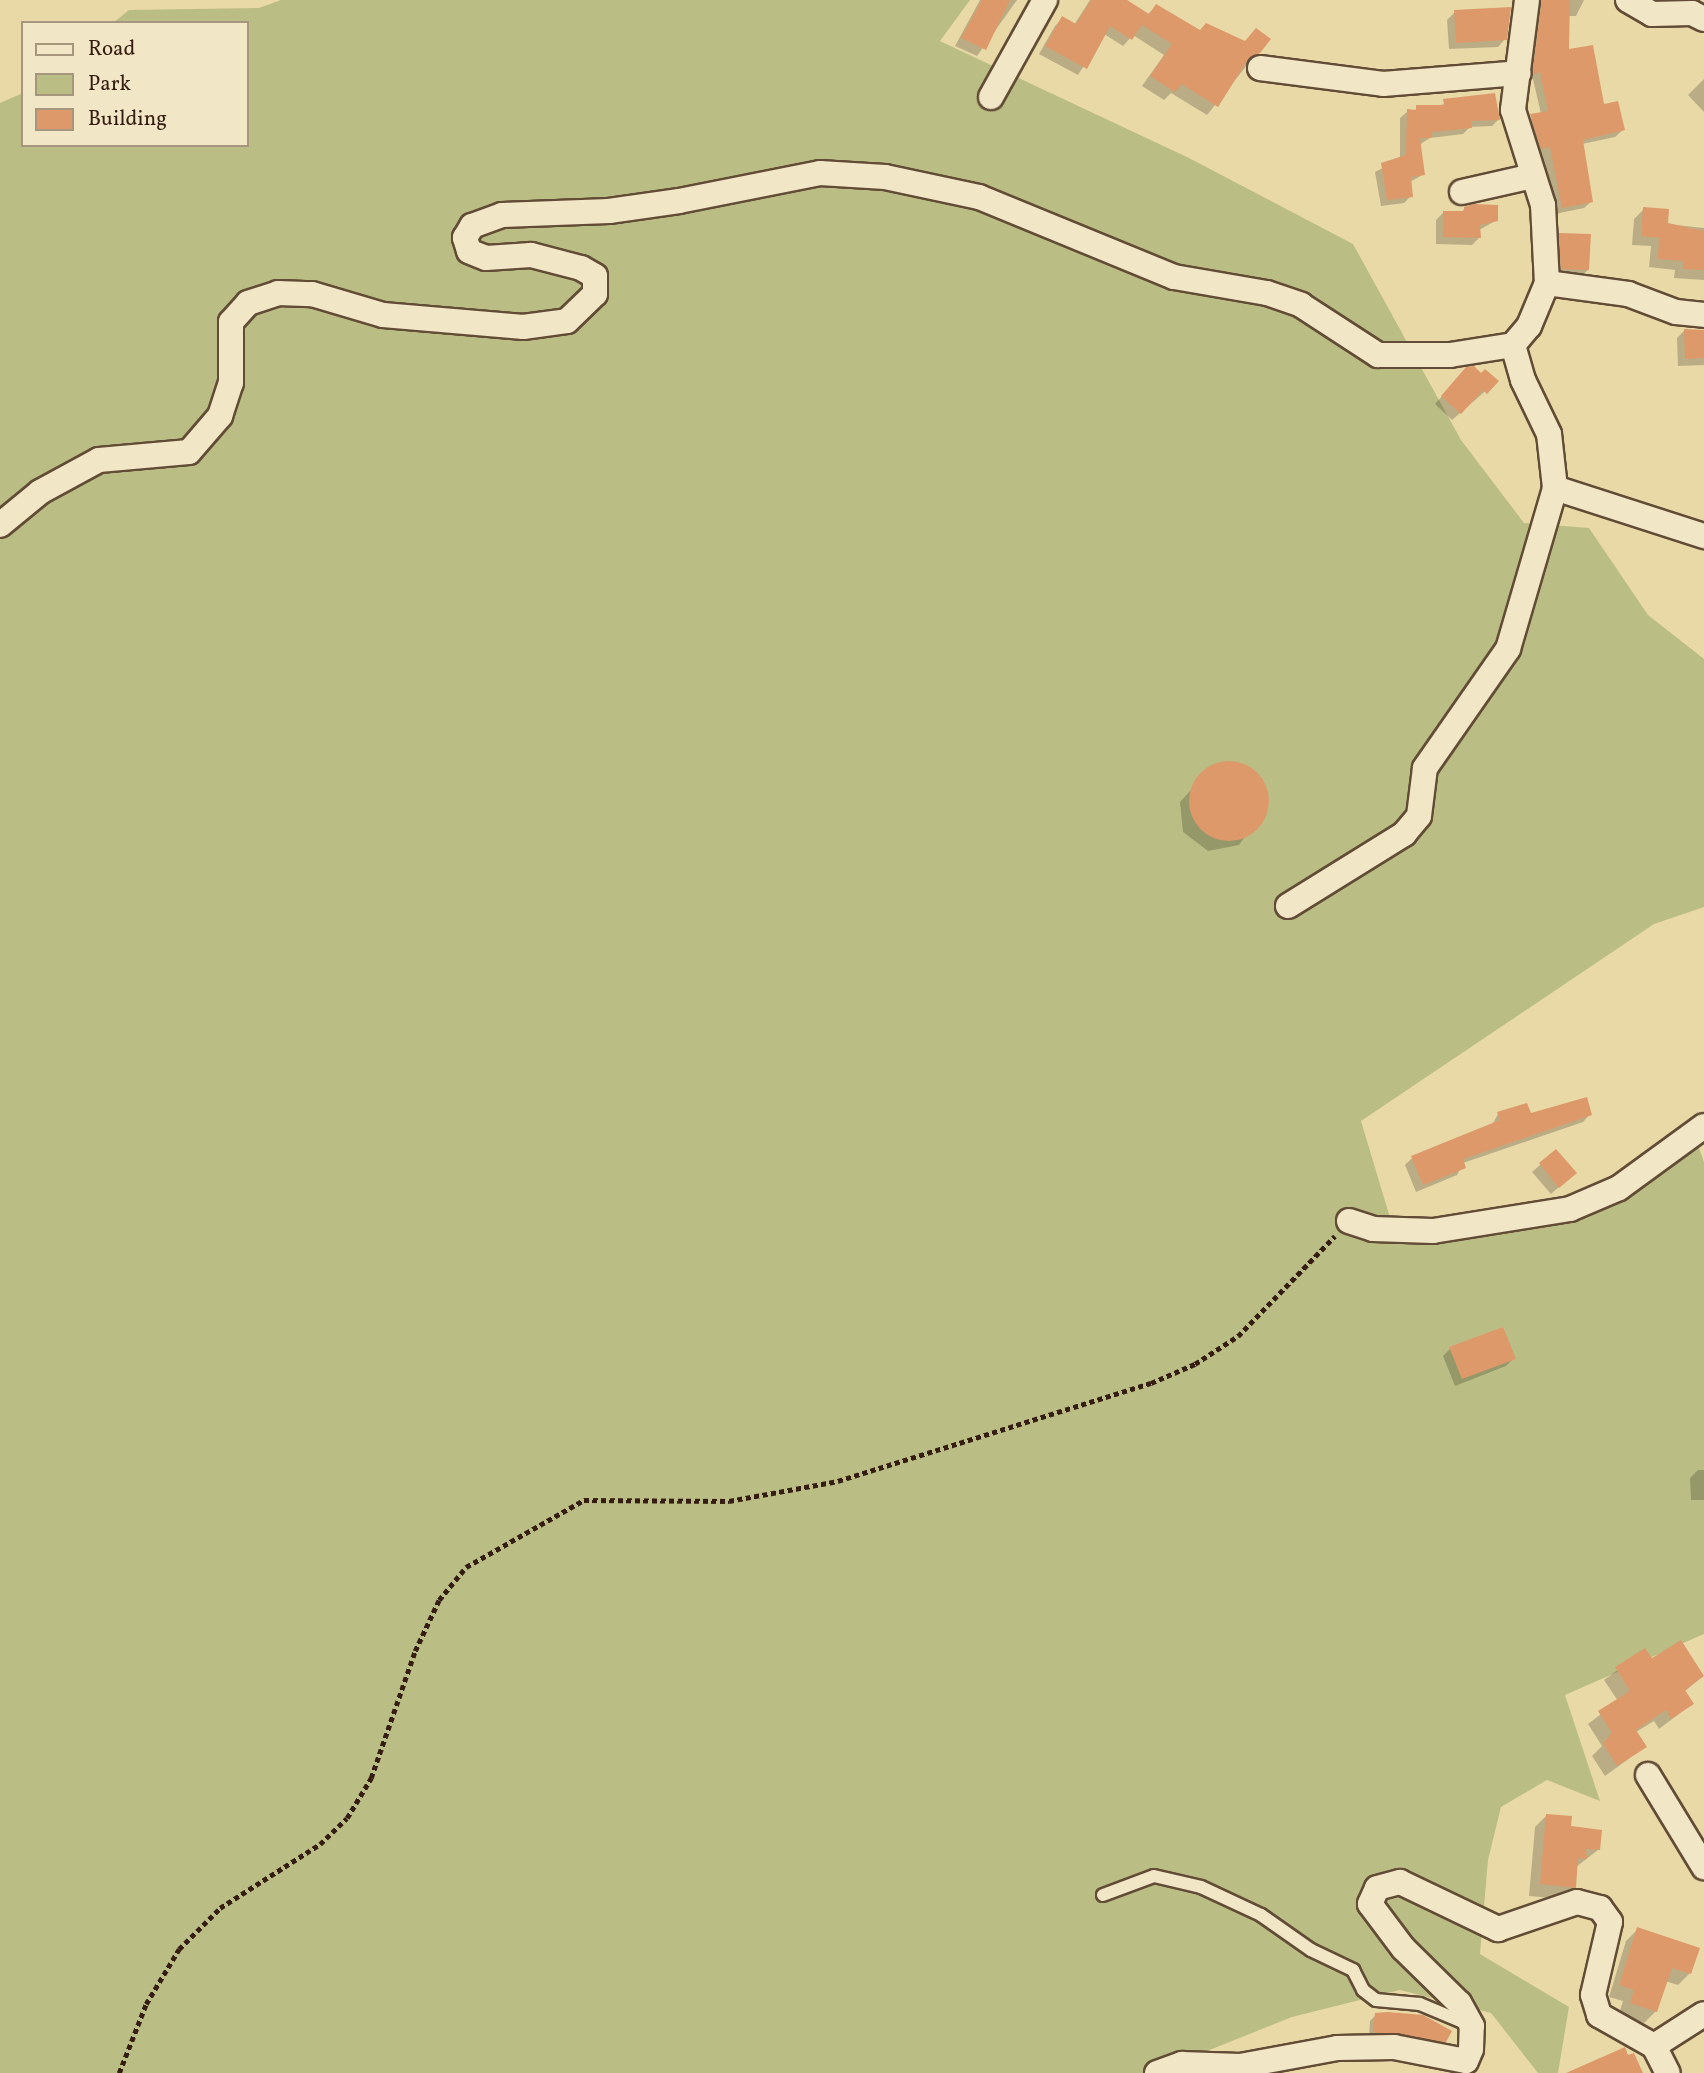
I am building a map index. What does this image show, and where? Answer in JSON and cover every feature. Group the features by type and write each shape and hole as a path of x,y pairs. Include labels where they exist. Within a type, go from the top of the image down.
{"street":[{"path":"991,97 1045,0"},
{"path":"0,525 40,492 99,460 189,452 220,416 232,383 231,322 248,303 278,293 312,294 383,315 523,327 567,321 596,294 595,276 581,268 531,255 486,258 470,251 465,238 472,226 502,215 609,211 820,173 885,177 979,197 1174,277 1267,293 1301,305 1378,355 1450,355 1513,345 1529,326 1547,283 1543,205 1513,110 1527,0"},
{"path":"1628,0 1652,14 1692,13 1704,19"},
{"path":"1260,68 1383,84 1519,73"},
{"path":"1462,192 1534,176"},
{"path":"1547,283 1628,294 1676,312 1704,314"},
{"path":"1288,906 1404,834 1419,816 1425,768 1508,649 1555,488 1549,434 1523,380 1513,345"},
{"path":"1555,488 1704,536"},
{"path":"1349,1221 1373,1229 1433,1231 1570,1209 1619,1188 1704,1126"},
{"path":"1648,1775 1704,1867"},
{"path":"1157,2073 1182,2064 1240,2069 1337,2048 1394,2047 1465,2060 1471,2049 1472,2026 1459,2003 1403,1948 1370,1904 1377,1888 1400,1882 1498,1928 1577,1902 1600,1908 1610,1922 1594,1995 1599,2015 1654,2046 1668,2073"},
{"path":"1654,2046 1704,2014"}],"lane":[{"path":"1103,1895 1154,1877 1201,1887 1261,1915 1311,1950 1353,1970 1363,1990 1376,2000 1420,2004 1472,2026"}],"path":[{"path":"119,2073 146,2004 179,1949 220,1908 320,1844 347,1818 371,1778 415,1651 439,1600 466,1567 584,1500 729,1502 838,1481 1151,1383 1195,1364 1238,1336 1349,1221"}],"green space":[{"path":"281,0 970,0 940,41 1189,158 1353,244 1461,440 1524,523 1589,528 1648,615 1704,659 1704,907 1654,924 1361,1121 1397,1241 1582,1204 1699,1148 1704,1162 1704,1634 1565,1695 1600,1801 1547,1780 1501,1807 1488,1860 1480,1954 1569,2007 1558,2073 1538,2073 1491,2013 1400,1990 1292,2017 1152,2073 0,2073 0,103 21,94 21,147 248,147 248,21 115,21 129,10 259,8"}],"building":[{"path":"982,0 1010,0 986,50 961,38"},
{"path":"1091,0 1127,0 1149,14 1132,40 1110,26 1087,69 1045,46 1062,16 1076,24"},
{"path":"1542,0 1570,0 1569,49 1593,45 1604,104 1618,101 1625,130 1583,140 1593,202 1562,208 1550,147 1541,149 1530,114 1548,111 1540,72 1534,74 1533,70"},
{"path":"1156,4 1200,30 1206,23 1245,41 1256,28 1271,39 1260,53 1249,58 1218,107 1182,84 1175,92 1150,76 1172,44 1142,25"},
{"path":"1511,7 1507,40 1456,43 1454,10"},
{"path":"1495,93 1500,120 1471,121 1472,128 1432,132 1431,138 1420,138 1425,175 1411,177 1413,197 1387,200 1381,163 1406,155 1407,109 1416,110 1416,105 1444,105 1443,99"},
{"path":"1474,204 1498,205 1498,221 1480,225 1481,238 1443,237 1443,211 1464,211 1464,207"},
{"path":"1643,207 1669,209 1668,223 1704,231 1704,270 1683,269 1683,261 1658,259 1659,238 1641,236"},
{"path":"1559,233 1591,234 1589,270 1561,269"},
{"path":"1684,329 1704,330 1704,358 1685,359"},
{"path":"1474,366 1481,373 1485,369 1499,381 1487,394 1483,390 1461,414 1441,396 1466,367"},
{"path":"1229,761 1244,764 1257,773 1266,786 1269,801 1266,816 1257,829 1244,838 1229,841 1214,838 1201,829 1192,816 1189,801 1192,786 1201,773 1214,764"},
{"path":"1587,1097 1592,1115 1463,1159 1466,1168 1423,1185 1411,1156 1500,1120 1497,1112 1527,1103 1531,1113"},
{"path":"1556,1149 1577,1173 1559,1188 1539,1163"},
{"path":"1503,1327 1516,1359 1462,1379 1449,1347"},
{"path":"1681,1640 1704,1676 1685,1690 1694,1704 1671,1719 1666,1710 1636,1730 1647,1747 1617,1766 1603,1743 1612,1733 1598,1711 1630,1691 1615,1667 1645,1648 1652,1658"},
{"path":"1546,1814 1572,1816 1571,1826 1602,1830 1600,1850 1586,1849 1587,1859 1578,1858 1576,1888 1540,1884"},
{"path":"1637,1927 1700,1948 1691,1974 1672,1968 1657,2012 1630,2003 1634,1990 1619,1985"},
{"path":"1375,2013 1423,2015 1452,2031 1446,2042 1373,2032"},
{"path":"1625,2047 1628,2055 1634,2053 1643,2073 1566,2073"}]}
